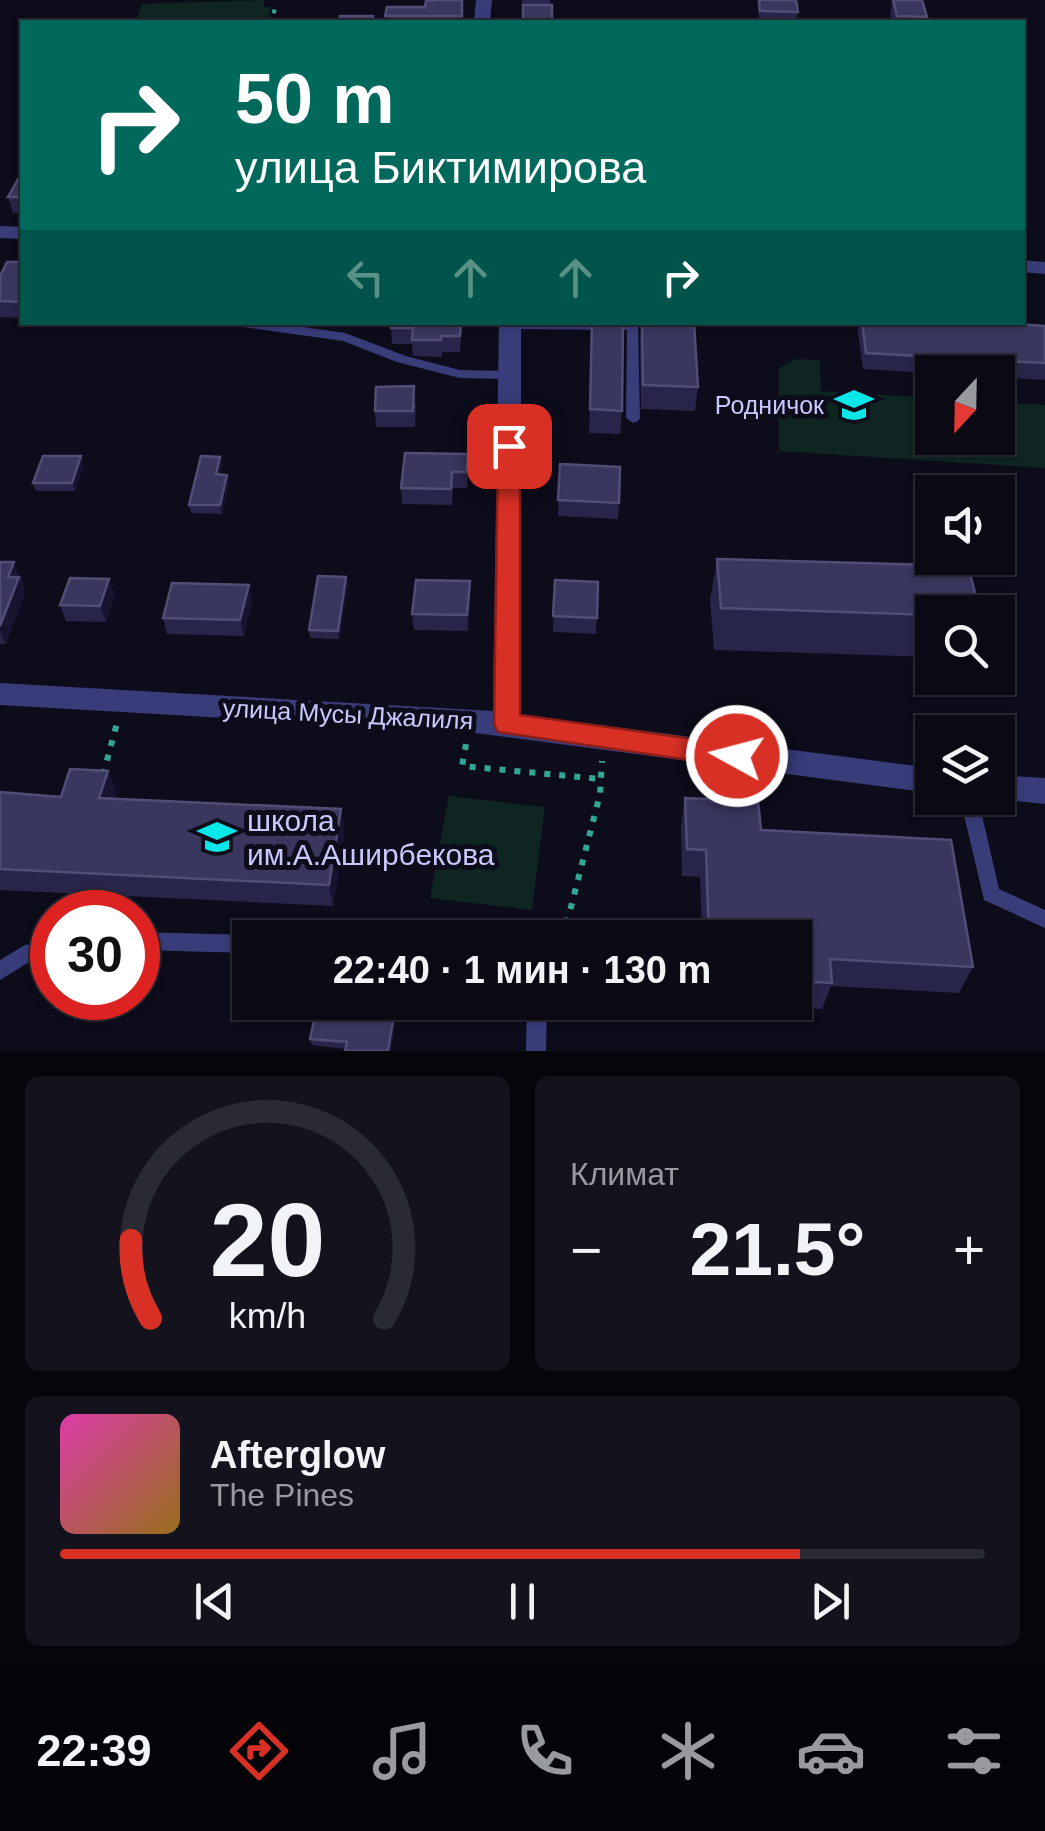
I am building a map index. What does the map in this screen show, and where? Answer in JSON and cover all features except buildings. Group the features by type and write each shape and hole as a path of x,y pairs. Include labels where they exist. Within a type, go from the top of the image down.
{"street":[{"path":"507,724 511,325"},
{"name":"улица Мусы Джалиля","path":"0,694 507,724 915,778"},
{"path":"1015,789 1045,791"}],"lane":[{"path":"258,325 345,337 402,359 460,374 509,375"},
{"path":"572,325 633,326 633,418"},
{"path":"973,815 991,894 1045,919"},
{"path":"160,942 232,944"},
{"path":"0,970 30,953"},
{"path":"536,1051 537,1020"}],"path":[{"path":"272,20 275,8"},
{"path":"98,792 118,720"},
{"path":"466,741 462,766 601,779"},
{"path":"568,920 600,794"}],"green space":[{"path":"264,0 264,7 271,7 268,20 137,20 142,4"},
{"path":"796,359 820,360 821,391 915,397 915,455 1015,455 1015,403 1045,405 1045,468 779,451 779,368"},
{"path":"449,796 545,807 532,910 430,898"}],"place":[{"name":"Родничок","path":"854,405"},
{"name":"школа им.А.Аширбекова","path":"217,837"}],"route":[{"path":"509,446 507,724 737,756"}]}
